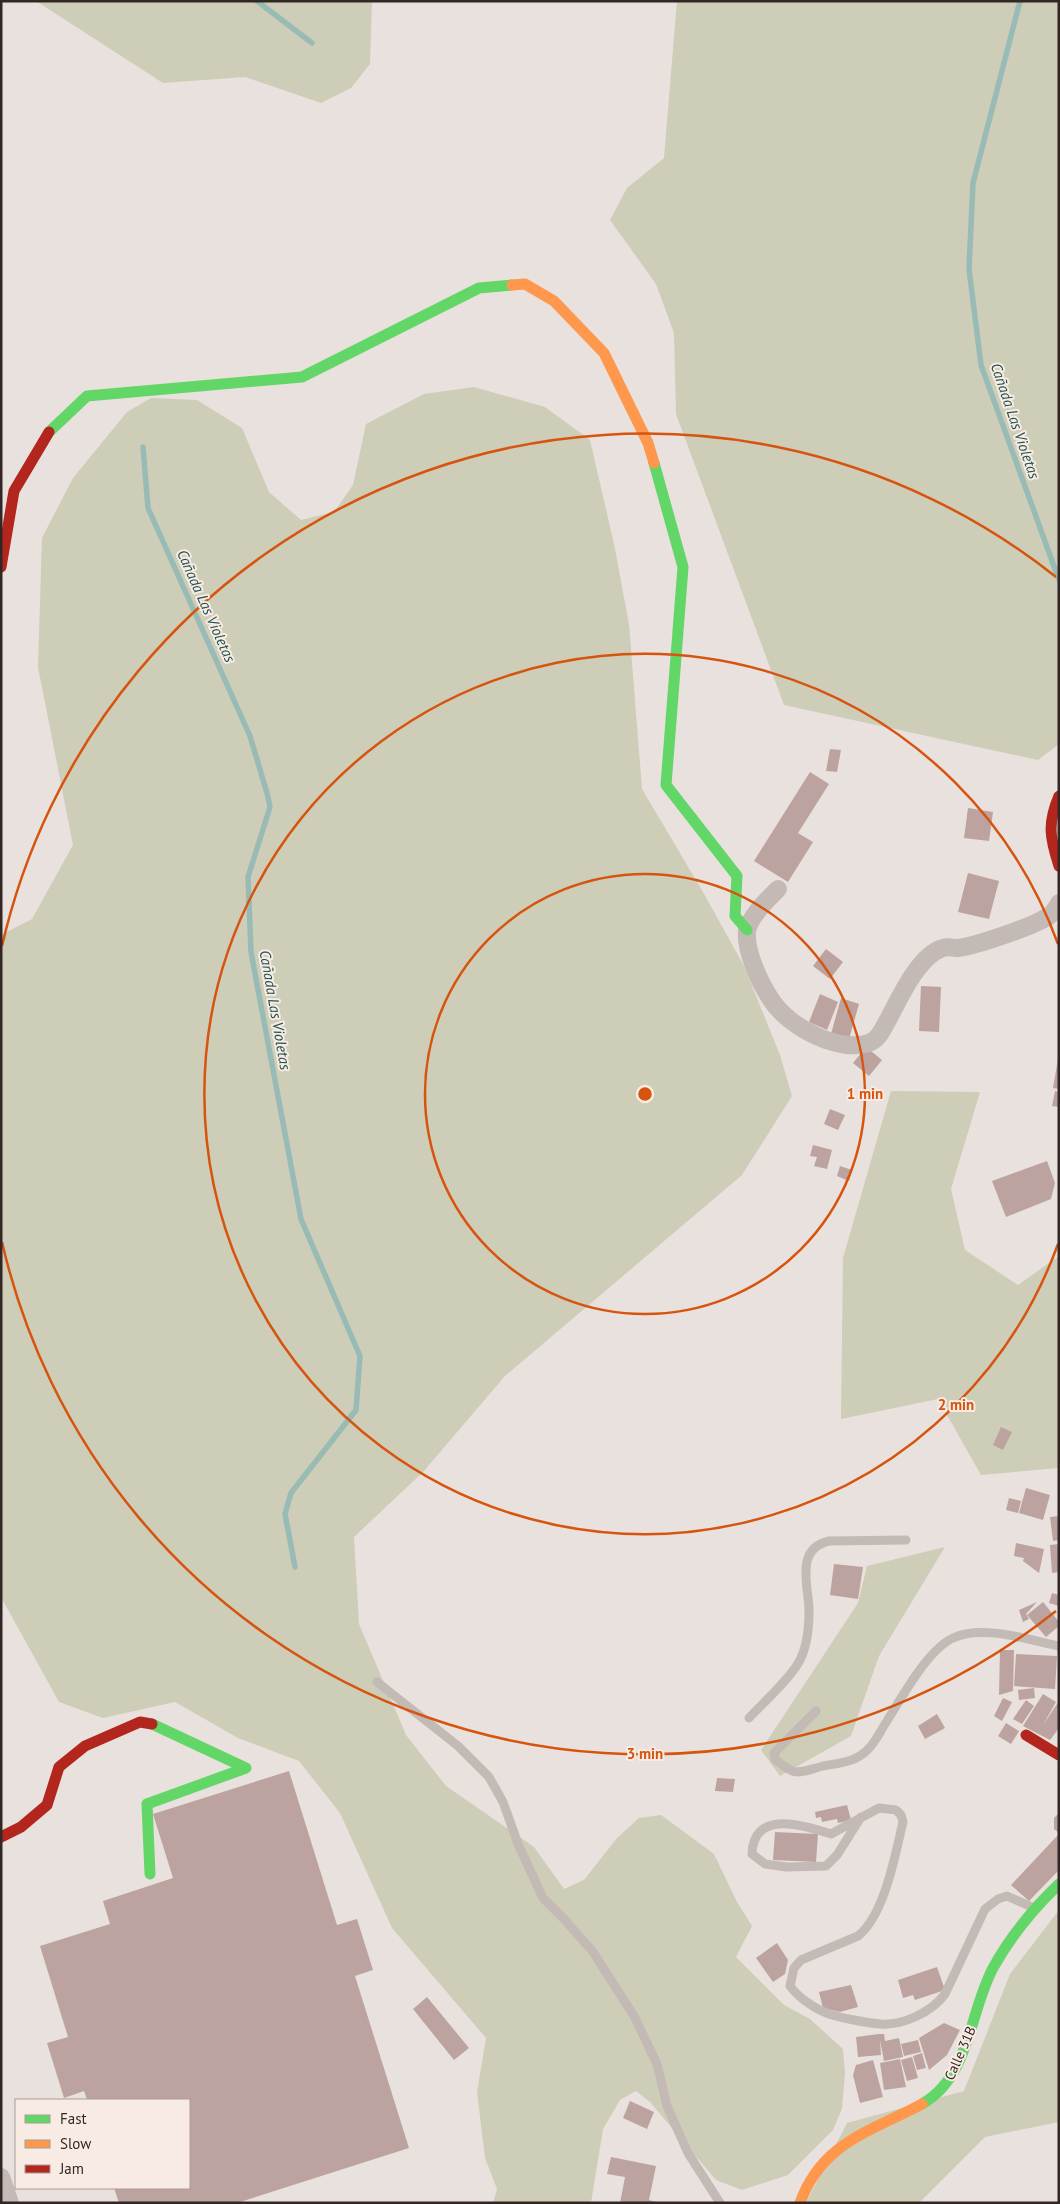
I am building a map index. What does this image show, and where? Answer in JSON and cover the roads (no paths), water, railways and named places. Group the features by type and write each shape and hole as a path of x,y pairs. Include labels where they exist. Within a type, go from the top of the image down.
{"street":[{"path":"1,567 14,491 48,433 87,396 302,377 479,288 525,284 554,301 604,353 648,443 683,567 666,785 737,876 735,916 747,930"},
{"path":"1059,796 1052,810 1049,837 1059,866"},
{"path":"778,888 759,909 747,930 749,954 772,1002 787,1016 813,1034 843,1046 871,1042 878,1037 899,999 925,959 943,948 966,946 1007,934 1037,922 1050,916 1059,903"},
{"path":"1,1837 21,1827 48,1805 59,1766 85,1746 140,1722 150,1723 246,1768 147,1804 150,1874"},
{"path":"1026,1735 1059,1755"},
{"name":"Calle 31B","path":"800,2203 805,2189 822,2163 847,2141 887,2123 934,2097 943,2089 960,2060 993,1969 1034,1908 1059,1884"},
{"path":"1,2177 10,2203"}],"lane":[{"path":"749,1718 800,1660 807,1638 809,1610 804,1571 814,1549 820,1543 829,1541 906,1540"},
{"path":"816,1711 774,1753 775,1759 790,1772 801,1772 856,1758 872,1747 909,1686 938,1649 954,1638 972,1633 993,1633 1059,1646"},
{"path":"377,1682 458,1746 489,1777 503,1802 518,1844 543,1898 593,1952 634,2016 657,2064 667,2106 685,2145 706,2183 720,2203"},
{"path":"861,1818 837,1855 826,1866 787,1867 764,1864 752,1854 756,1836 762,1828 769,1825 804,1825 831,1834 879,1808 888,1807 896,1810 903,1822 888,1881 865,1930 858,1936 801,1960 794,1968 790,1986 794,1992 824,2012 881,2024 900,2021 921,2014 940,2000 944,1994 985,1909 998,1899 1006,1896 1034,1908"}],"waterway":[{"path":"257,1 312,43"},
{"name":"Cañada Las Violetas","path":"1020,1 973,183 969,269 981,365 1059,580"},
{"name":"Cañada Las Violetas","path":"143,447 148,508 250,736 267,793 270,807 248,877 251,952 301,1219 360,1356 356,1410 291,1493 285,1514 295,1567"}]}
